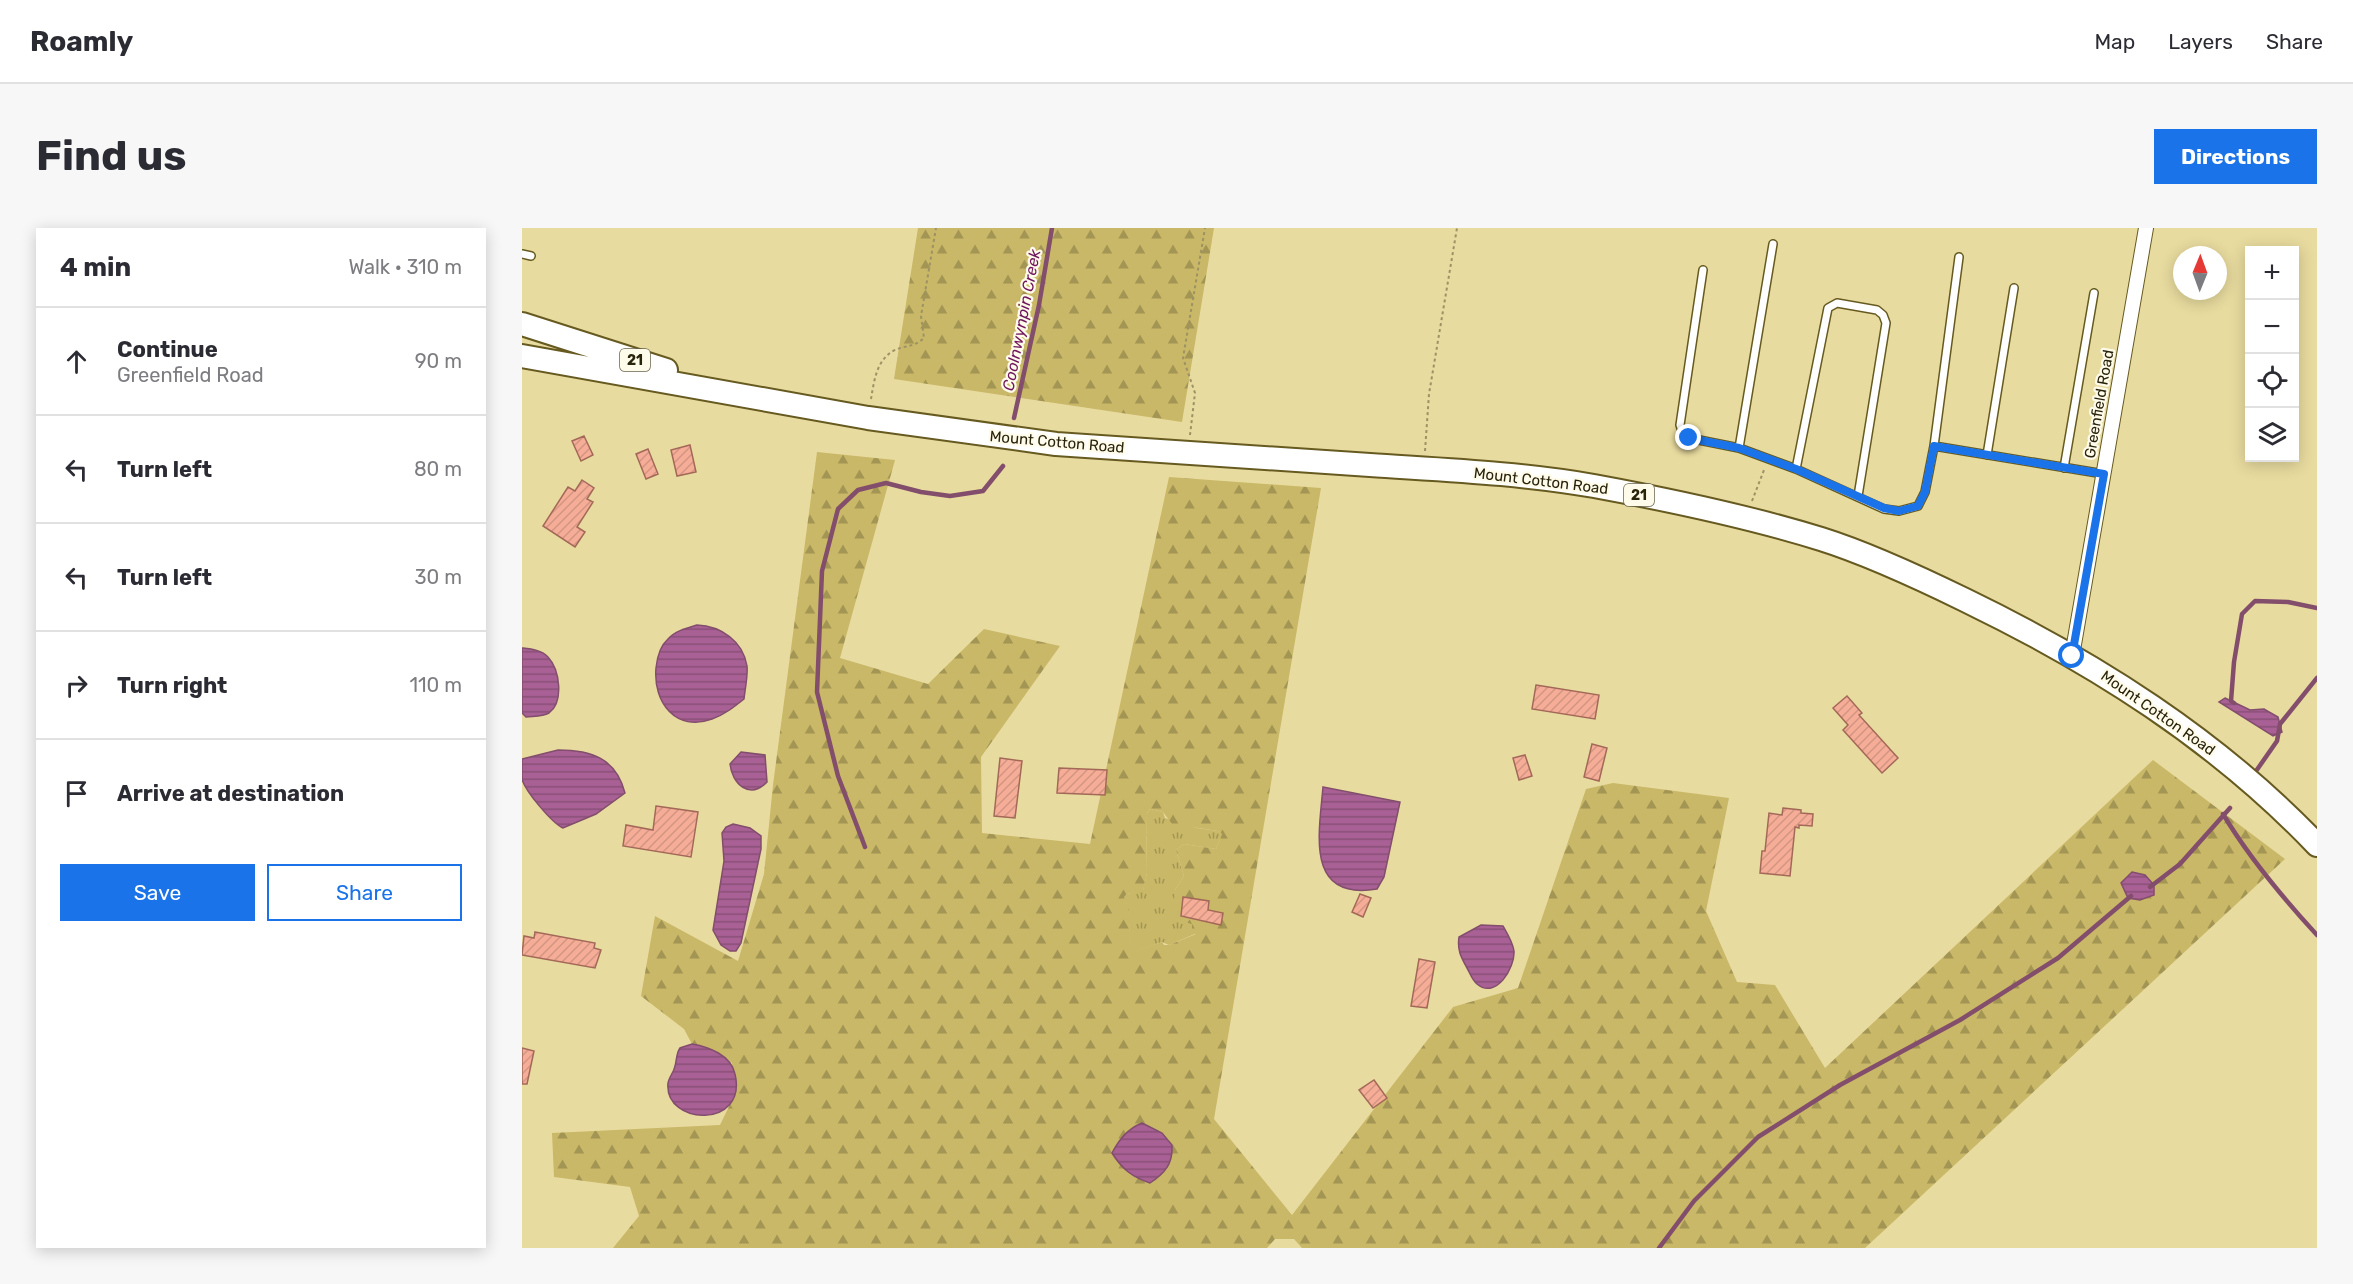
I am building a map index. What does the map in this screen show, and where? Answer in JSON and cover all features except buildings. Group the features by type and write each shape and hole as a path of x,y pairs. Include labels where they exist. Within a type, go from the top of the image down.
{"highway":[{"name":"Mount Cotton Road","path":"522,324 745,395"},
{"name":"Mount Cotton Road","path":"522,356 868,418 1056,444 1474,472 1592,486 1748,518 1823,540 1929,583 2015,624 2072,656 2130,690 2213,749 2317,845"}],"street":[{"name":"Greenfield Road","path":"2072,656 2146,228"}],"lane":[{"path":"1739,448 1773,244"},
{"path":"522,254 531,256"},
{"path":"1703,270 1680,425 1683,434 1689,438 1739,448 1796,469 1884,508 1899,511 1918,506 1925,492 1934,446 1959,257"},
{"path":"1987,455 2014,288"},
{"path":"2064,468 2094,293"},
{"path":"1796,469 1828,308 1837,303 1877,310 1883,315 1886,323 1858,496"},
{"path":"1934,446 2104,474"}],"path":[{"path":"868,418 875,376 881,363 894,351 915,346 924,338 921,316 936,228"},
{"path":"1188,453 1195,393 1184,358 1205,228"},
{"path":"1424,469 1429,393 1457,228"},
{"path":"1748,518 1768,459"}],"green space":[{"path":"918,228 1214,228 1182,422 894,379"},
{"path":"817,452 895,460 840,658 928,684 984,629 1060,646 981,757 982,833 1090,844 1169,477 1321,488 1214,1119 1292,1215 1453,1007 1518,988 1586,789 1613,783 1729,798 1706,911 1737,982 1775,985 1825,1068 2153,760 2285,859 1865,1248 1302,1248 1294,1239 1275,1239 1267,1248 613,1248 639,1216 630,1187 554,1177 552,1133 720,1125 734,1096 732,1063 724,1056 692,1044 684,1029 641,996 655,916 738,961 764,874 773,785","holes":["1150,809 1163,812 1172,824 1218,831 1222,834 1216,849 1184,844 1176,850 1184,876 1175,890 1174,901 1182,903 1180,921 1192,924 1192,932 1196,934 1169,945 1164,945 1162,942 1131,952 1129,917 1124,897 1127,894 1143,891 1147,873 1146,815"]},
{"path":"1150,809 1163,812 1165,818 1197,828 1218,831 1222,834 1216,849 1184,844 1176,850 1184,876 1175,890 1182,903 1181,916 1193,924 1197,933 1169,945 1162,942 1130,953 1129,918 1124,897 1143,890 1147,873 1146,815"}],"shaded area":[{"path":"697,625 714,628 736,642 745,657 747,666 744,699 721,715 699,722 678,718 669,712 658,693 656,681 657,660 665,642 678,632"},
{"path":"522,648 543,653 555,670 559,686 558,694 554,708 549,713 526,717 522,713"},
{"path":"2225,698 2250,710 2264,709 2278,717 2282,732 2273,736 2219,702"},
{"path":"558,750 581,752 600,758 615,772 625,793 596,814 563,828 558,825 533,798 524,784 522,759"},
{"path":"741,752 765,755 767,782 761,787 754,790 748,789 734,778 730,764"},
{"path":"1323,787 1400,802 1384,877 1377,889 1354,890 1338,885 1327,874 1319,843"},
{"path":"733,824 750,828 761,836 761,849 741,943 736,951 730,951 721,945 713,930 724,861 722,833 726,827"},
{"path":"2132,872 2145,875 2154,885 2154,895 2140,900 2128,898 2121,883"},
{"path":"1481,925 1503,926 1514,951 1508,973 1503,980 1491,988 1484,988 1475,982 1459,950 1459,937"},
{"path":"692,1044 718,1053 733,1067 736,1092 729,1105 718,1112 705,1115 691,1114 679,1107 670,1097 668,1083 678,1052 680,1048"},
{"path":"1142,1123 1162,1133 1172,1145 1171,1158 1167,1167 1150,1183 1128,1172 1112,1153 1124,1135"}],"waterway":[{"name":"Coolnwynpin Creek","path":"1014,418 1039,305 1052,228"},
{"path":"865,847 838,776 817,692 822,571 838,509 858,490 886,483 921,492 950,496 983,491 1003,466"},
{"path":"2234,703 2231,701 2234,662 2242,614 2255,601 2288,602 2317,608"},
{"path":"2254,774 2277,741 2280,724 2317,678"},
{"path":"2150,887 2180,864 2230,808"},
{"path":"2223,814 2267,877 2317,935"},
{"path":"1659,1248 1694,1201 1758,1137 1840,1085 1960,1020 2058,958 2131,896"}],"route":[{"path":"1689,438 1739,448 1796,469 1884,508 1899,511 1918,506 1925,492 1934,446 2104,474 2072,656"}]}
